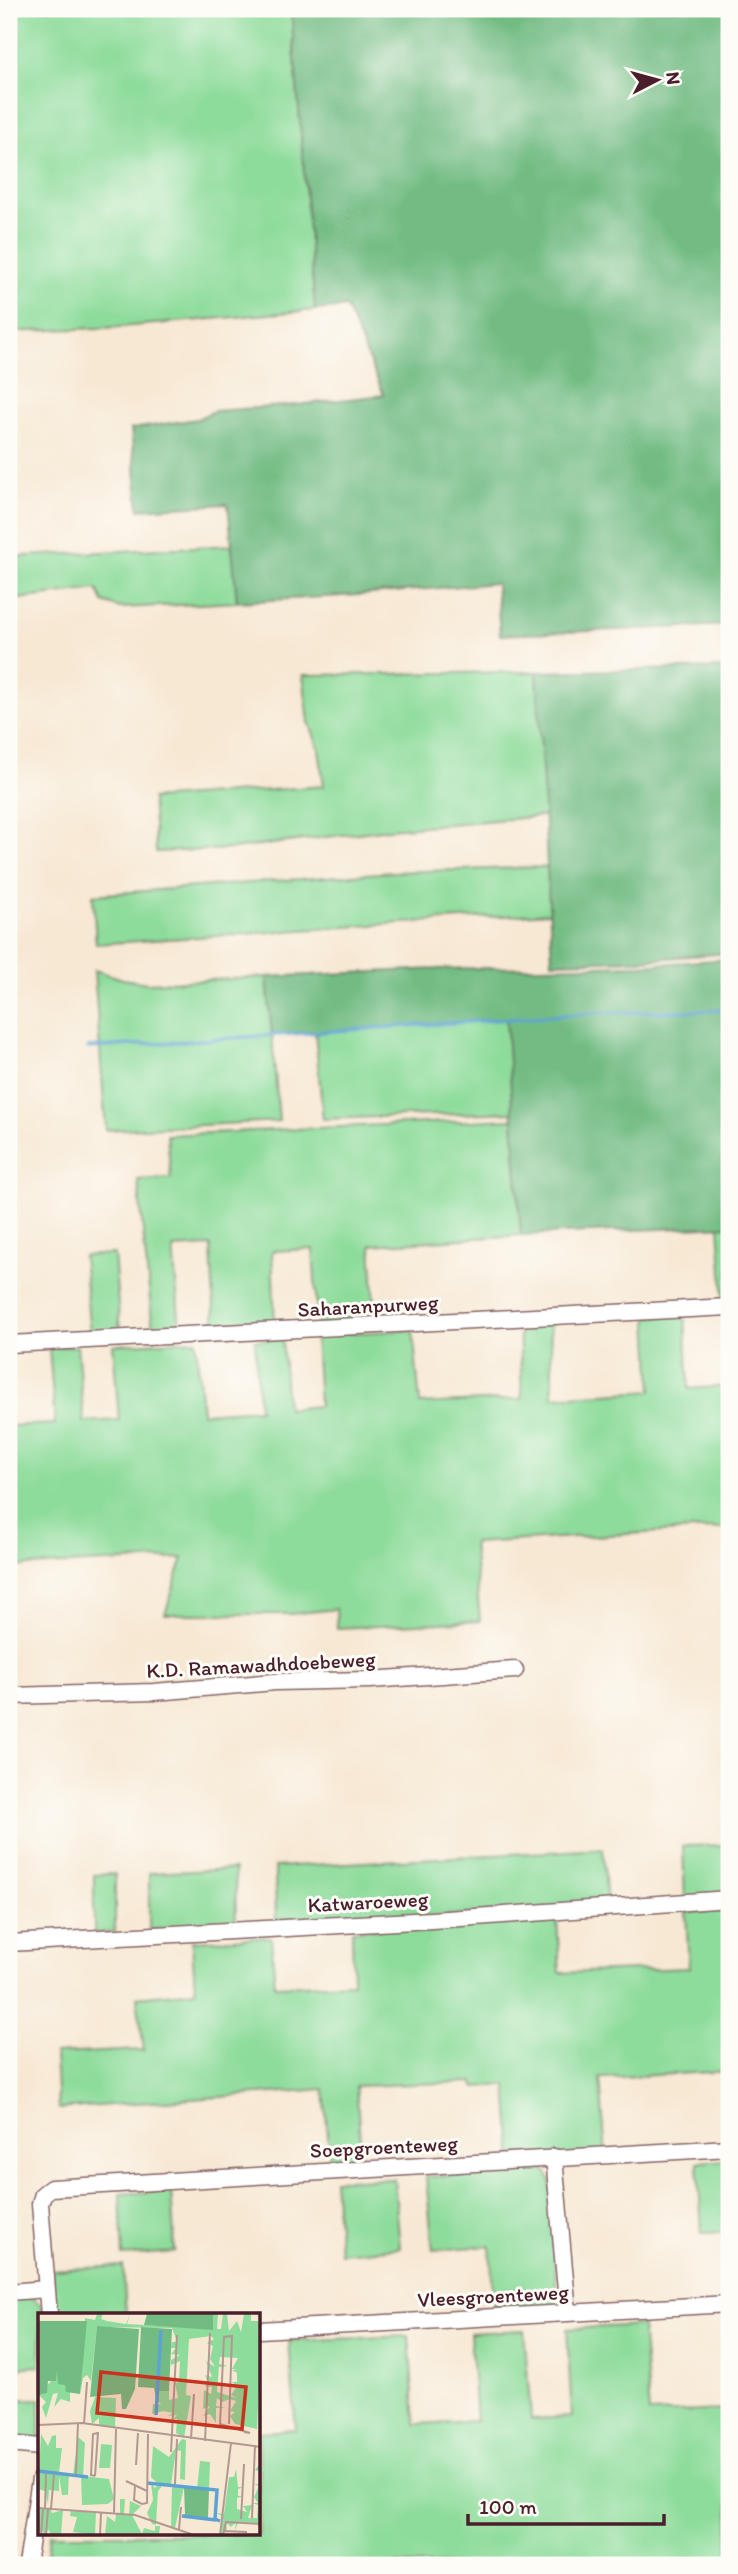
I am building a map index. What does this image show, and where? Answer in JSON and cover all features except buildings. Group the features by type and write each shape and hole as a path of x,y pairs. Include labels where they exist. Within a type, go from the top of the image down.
{"street":[{"name":"Saharanpurweg","path":"9,1344 729,1307"},
{"name":"K.D. Ramawadhdoebeweg","path":"9,1696 154,1692 275,1682 370,1680 515,1670"},
{"name":"Katwaroeweg","path":"9,1943 432,1920 729,1899"},
{"name":"Soepgroenteweg","path":"46,2289 40,2204 43,2194 51,2188 729,2148"},
{"path":"554,2157 568,2313"},
{"path":"9,2292 46,2289 49,2313"},
{"name":"Vleesgroenteweg","path":"261,2330 729,2304"},
{"path":"9,2444 38,2446"},
{"path":"27,2565 38,2492"}],"green space":[{"path":"9,9 291,9 315,310 120,327 9,332"},
{"path":"291,9 729,9 729,625 500,635 496,583 237,602 228,504 139,509 131,429 197,419 214,411 384,395 346,307 315,310"},
{"path":"232,545 237,602 120,608 103,602 97,589 9,600 9,557"},
{"path":"729,668 729,953 641,960 552,962 537,672"},
{"path":"537,672 545,816 389,829 232,849 156,852 152,799 324,786 319,749 309,722 303,675"},
{"path":"549,867 549,913 96,944 93,895 392,872"},
{"path":"729,959 729,1226 521,1235 506,1019 272,1035 267,977 436,969 642,965"},
{"path":"94,970 147,983 267,977 279,1121 106,1130"},
{"path":"507,1019 513,1112 323,1119 315,1032"},
{"path":"513,1119 521,1235 371,1245 376,1322 318,1326 313,1249 272,1251 275,1326 215,1329 211,1246 173,1248 180,1329 153,1331 138,1180 171,1178 167,1135"},
{"path":"719,1226 729,1226 729,1303 724,1303"},
{"path":"114,1254 120,1332 90,1334 83,1256"},
{"path":"685,1315 689,1389 729,1386 729,1528 473,1543 480,1621 337,1628 336,1609 290,1614 165,1614 183,1558 9,1567 9,1426 55,1424 49,1348 77,1346 84,1422 119,1420 113,1345 196,1340 202,1413 259,1409 255,1340 282,1339 287,1409 319,1406 315,1335 413,1330 420,1404 522,1399 519,1325 550,1323 553,1397 652,1391 648,1317"},
{"path":"729,1845 729,1902 685,1904 683,1846"},
{"path":"603,1849 607,1906 276,1925 275,1867"},
{"path":"235,1869 236,1926 149,1930 149,1873"},
{"path":"115,1874 115,1932 94,1933 94,1875"},
{"path":"729,1911 729,2071 600,2078 606,2157 513,2163 507,2085 475,2087 474,2082 356,2086 362,2164 330,2165 324,2089 58,2109 55,2054 144,2050 137,1997 195,1991 192,1941 271,1937 275,1986 353,1983 352,1930 557,1919 560,1973 689,1968 686,1912"},
{"path":"728,2160 729,2232 702,2233 698,2162"},
{"path":"545,2170 551,2180 557,2306 495,2322 490,2246 433,2250 426,2177"},
{"path":"394,2179 400,2248 340,2253 334,2180"},
{"path":"171,2191 175,2252 123,2256 120,2194"},
{"path":"123,2266 126,2313 54,2313 51,2270"},
{"path":"9,2297 32,2298 42,2306 42,2313 38,2313 38,2366 9,2368"},
{"path":"642,2325 649,2413 729,2410 729,2565 45,2565 50,2536 261,2536 261,2432 296,2430 289,2341 409,2336 415,2424 476,2421 470,2333 524,2330 531,2419 572,2417 567,2329"},
{"path":"38,2399 38,2446 9,2447 9,2400"}],"waterway":[{"path":"88,1048 592,1013 729,1010"}]}
